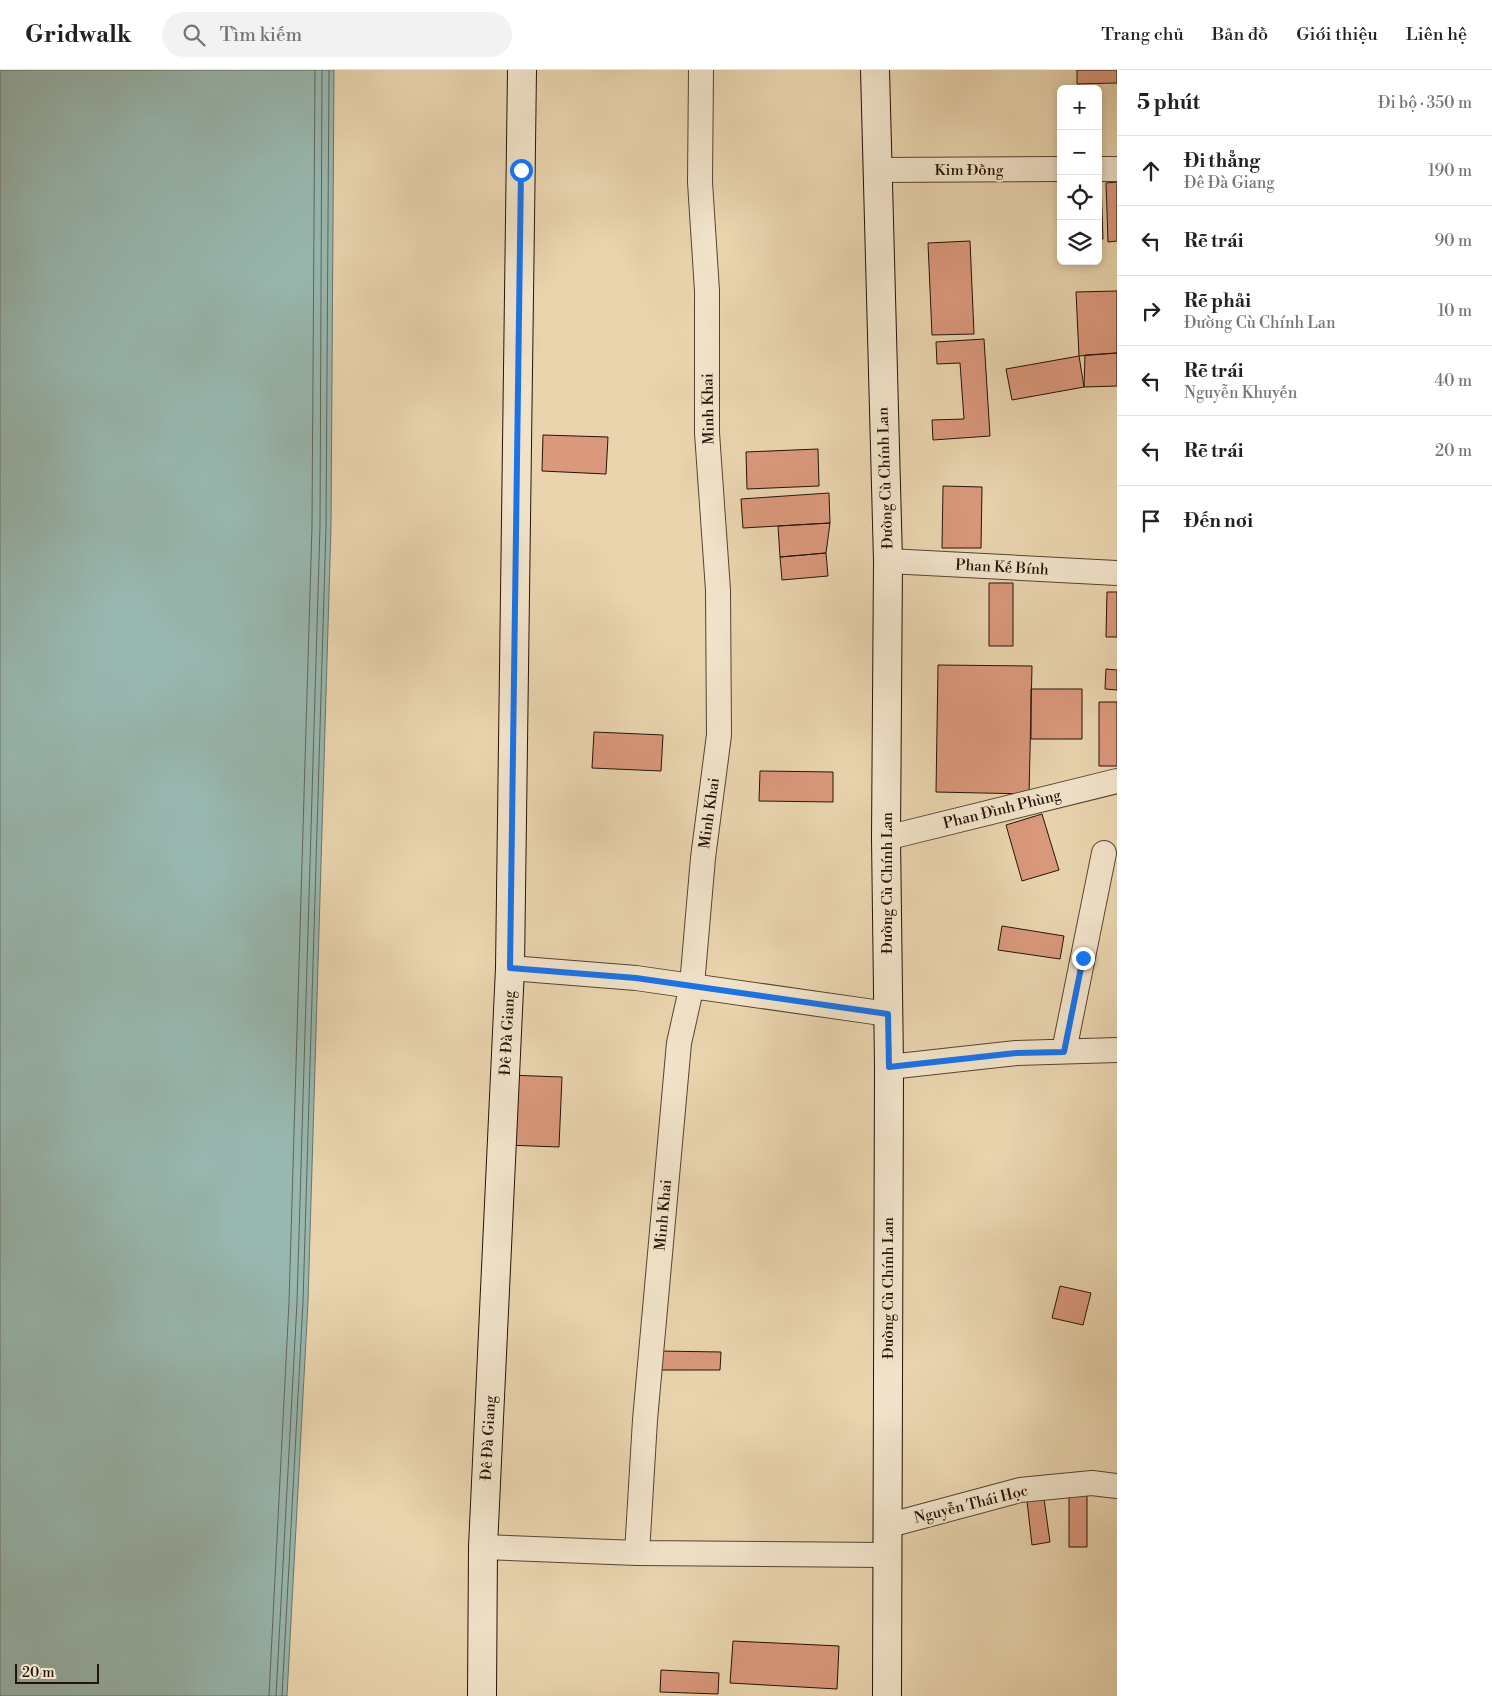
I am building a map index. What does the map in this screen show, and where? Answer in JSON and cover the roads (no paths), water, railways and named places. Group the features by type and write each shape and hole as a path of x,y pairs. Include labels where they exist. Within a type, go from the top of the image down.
{"main road":[{"name":"Đê Đà Giang","path":"482,1696 483,1548 510,968 522,70"},
{"name":"Đường Cù Chính Lan","path":"875,70 888,560 886,838 889,1067 886,1526 887,1696"}],"street":[{"name":"Minh Khai","path":"637,1553 647,1400 678,1053 692,985 703,858 719,735 718,590 707,433 707,291 700,182 701,70"},
{"name":"Kim Đồng","path":"877,170 1057,169"},
{"path":"1102,169 1117,169"},
{"name":"Phan Kế Bính","path":"888,560 1117,573"},
{"name":"Phan Đình Phùng","path":"886,838 1117,781"},
{"path":"1064,1052 1104,853"},
{"path":"510,968 636,978 888,1014"},
{"path":"889,1067 1016,1053 1117,1050"},
{"name":"Nguyễn Thái Học","path":"886,1526 1020,1490 1092,1483 1117,1486"},
{"path":"483,1548 637,1553 886,1555"}],"water":[{"path":"0,70 334,70 331,526 308,1302 287,1696 0,1696"}]}
